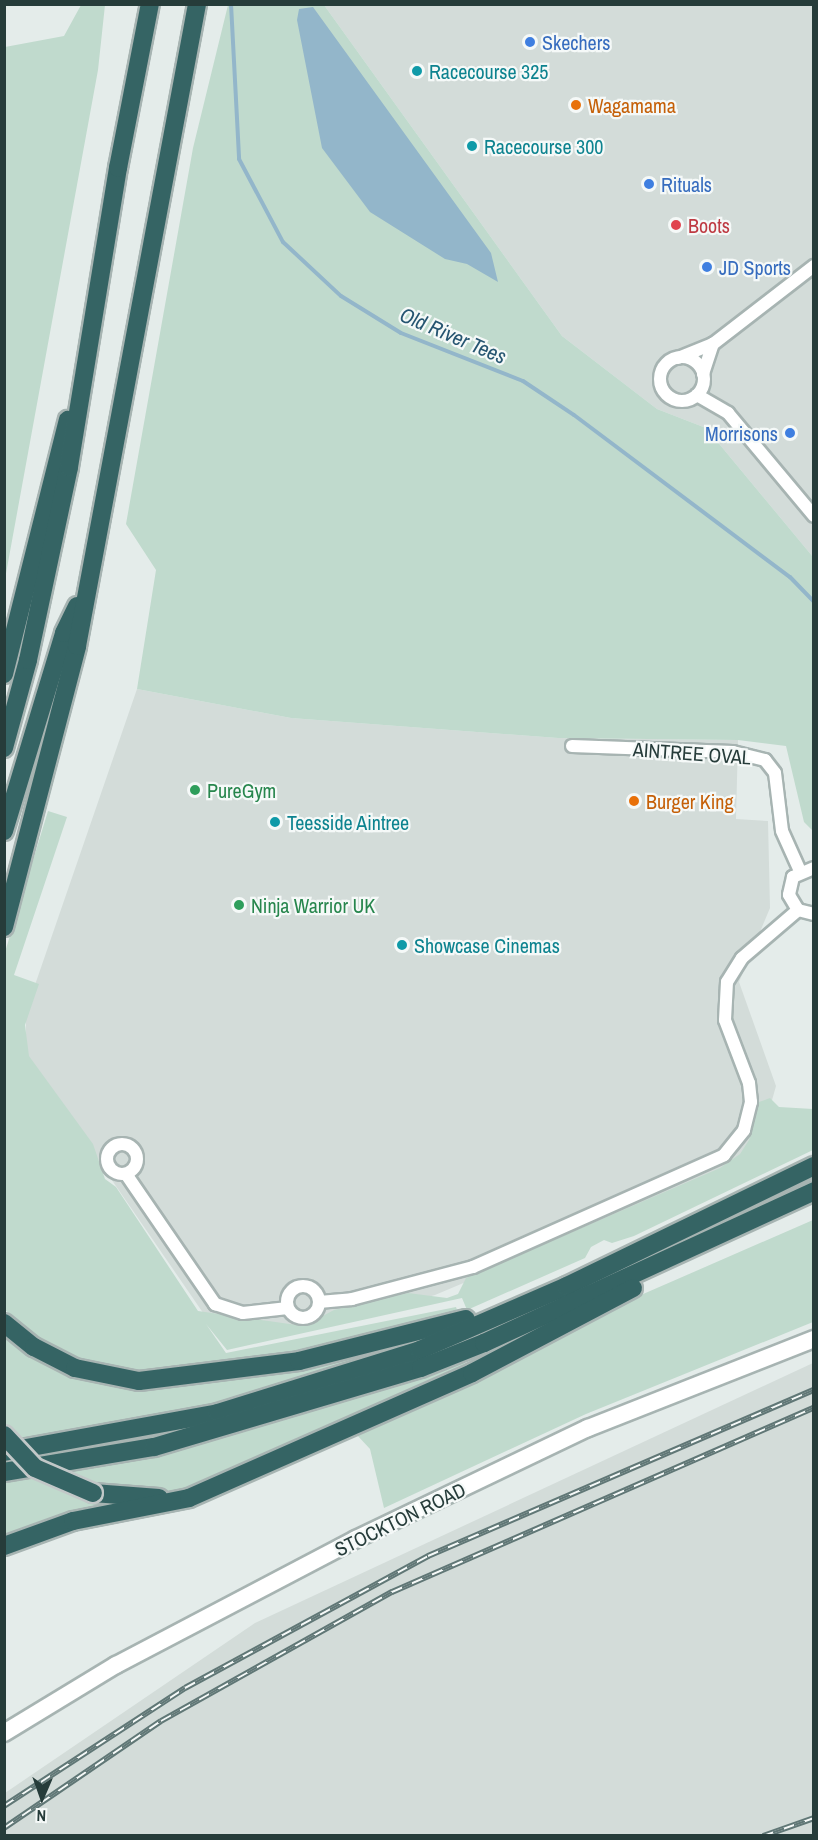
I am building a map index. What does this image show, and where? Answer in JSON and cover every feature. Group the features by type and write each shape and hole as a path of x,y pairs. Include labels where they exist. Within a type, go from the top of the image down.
{"highway":[{"path":"4,747 49,556 150,4"},
{"path":"4,927 77,646 84,594 124,407 197,4"},
{"path":"4,674 58,449 84,370"},
{"path":"4,681 49,556"},
{"path":"4,831 64,633 84,594"},
{"path":"4,1452 162,1425 292,1391 420,1350 567,1286 813,1166"},
{"path":"4,1473 165,1444 421,1368 484,1343 813,1191"},
{"path":"4,1546 64,1524 179,1501 238,1476 472,1373 646,1281 696,1245"},
{"path":"4,1323 34,1347 75,1368 119,1380 160,1380 234,1372 365,1347 567,1286"},
{"path":"4,1435 35,1468 93,1493 165,1497 238,1476"}],"main road":[{"name":"STOCKTON ROAD","path":"4,1733 116,1665 356,1539 588,1428 813,1339"}],"street":[{"path":"813,266 713,344 666,365 662,386 677,400 697,395 729,413 813,516"},
{"path":"697,395 713,344"},
{"path":"678,358 691,359 703,374"},
{"name":"AINTREE OVAL","path":"572,746 733,752 765,760 775,773 782,831 800,871"},
{"path":"798,910 789,886 800,871 813,868"},
{"path":"798,910 813,914"},
{"path":"319,1302 383,1292 473,1267 724,1155 744,1130 751,1102 749,1083 726,1020 727,982 742,958 798,910"},
{"path":"126,1174 215,1304 243,1313 288,1308"},
{"path":"302,1285 312,1288 319,1302 315,1312 306,1318 295,1316 288,1308 289,1293 302,1285"}],"shaded area":[{"path":"324,5 813,5 813,557 706,428 657,409 562,336"},
{"path":"137,689 291,718 558,738 738,740 736,819 768,821 770,908 739,982 776,1086 761,1139 720,1175 435,1295 339,1322 241,1341 210,1323 26,1055 26,1011"},
{"path":"813,1363 813,1835 5,1835 5,1793 255,1623"}],"green space":[{"path":"81,5 105,5 98,70 5,579 5,47 64,36"},
{"path":"228,5 324,5 562,336 657,409 706,428 813,557 813,831 804,822 786,746 738,740 558,738 291,718 137,689 156,570 126,524 193,148"},
{"path":"48,811 67,817 14,975 39,984 25,1025 29,1056 93,1144 105,1179 116,1187 198,1311 304,1326 334,1310 408,1293 447,1298 458,1294 466,1278 720,1168 740,1154 749,1140 759,1102 770,1098 779,1107 813,1109 813,1150 634,1236 612,1243 604,1240 591,1247 585,1258 467,1310 462,1298 227,1350 206,1324 226,1353 456,1307 458,1313 238,1364 142,1372 97,1366 53,1350 5,1310 5,952"},
{"path":"813,1220 813,1322 586,1414 384,1508 370,1449 357,1435 634,1298"},
{"path":"4,1332 86,1378 386,1347 387,1352 198,1409 17,1440 5,1424"},
{"path":"462,1358 465,1364 190,1487 155,1494 114,1492 58,1473 180,1448 290,1418"},
{"path":"40,1477 61,1491 119,1506 5,1540 4,1482"}],"water":[{"path":"313,7 491,253 498,282 467,264 445,259 370,212 322,148 297,20 299,9"}],"waterway":[{"name":"Old River Tees","path":"231,4 239,159 283,242 341,296 401,333 523,381 574,415 790,577 814,602"}],"railway":[{"path":"4,1806 185,1688 428,1556 814,1390"},
{"path":"4,1828 161,1721 392,1592 814,1408"},
{"path":"763,1836 814,1818"}],"place":[{"name":"Skechers","path":"530,42"},
{"name":"Racecourse 325","path":"417,71"},
{"name":"Wagamama","path":"576,105"},
{"name":"Racecourse 300","path":"472,146"},
{"name":"Rituals","path":"649,184"},
{"name":"Boots","path":"676,225"},
{"name":"JD Sports","path":"707,267"},
{"name":"Morrisons","path":"790,433"},
{"name":"PureGym","path":"195,790"},
{"name":"Burger King","path":"634,801"},
{"name":"Teesside Aintree","path":"275,822"},
{"name":"Ninja Warrior UK","path":"239,905"},
{"name":"Showcase Cinemas","path":"402,945"}]}
